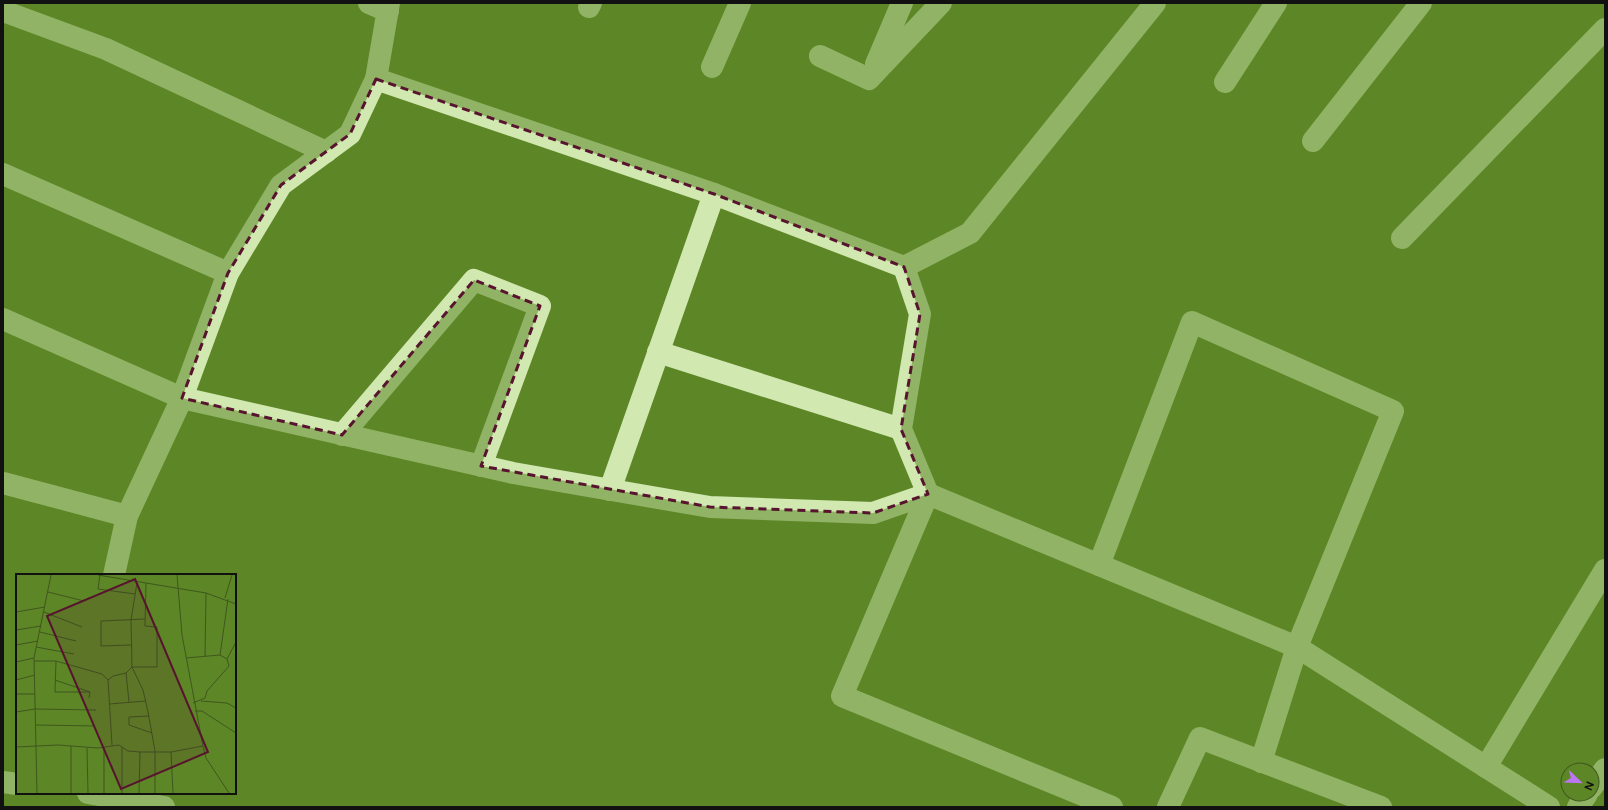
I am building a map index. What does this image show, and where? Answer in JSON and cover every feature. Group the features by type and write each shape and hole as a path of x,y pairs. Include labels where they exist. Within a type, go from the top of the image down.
{"street":[{"path":"712,67 740,3"},
{"path":"870,79 902,3"},
{"path":"870,79 941,3"},
{"path":"376,79 714,194 904,267 970,233 1155,3"},
{"path":"1225,82 1276,3"},
{"path":"1313,141 1421,3"},
{"path":"114,574 127,516 182,398 228,273 281,184 350,134 376,79 382,6"},
{"path":"3,11 106,49 326,152"},
{"path":"1402,238 1605,29"},
{"path":"820,56 870,79"},
{"path":"3,174 228,273"},
{"path":"610,490 714,194"},
{"path":"904,267 920,314 901,429 928,494 842,696 1112,807"},
{"path":"342,435 474,280 540,306 481,466"},
{"path":"3,319 182,398 513,473 710,507 872,513 928,494 1297,647 1549,807"},
{"path":"1099,565 1192,322 1393,411 1297,647 1262,762"},
{"path":"658,352 901,429"},
{"path":"3,483 127,516"},
{"path":"1486,767 1605,570"},
{"path":"1168,807 1200,738 1381,807"},
{"path":"3,782 16,784"},
{"path":"93,794 164,807"}],"highlighted area":[{"path":"376,79 714,194 904,267 920,314 901,429 928,494 873,513 710,507 481,466 540,306 474,280 342,435 182,398 228,273 281,185 350,134"}]}
